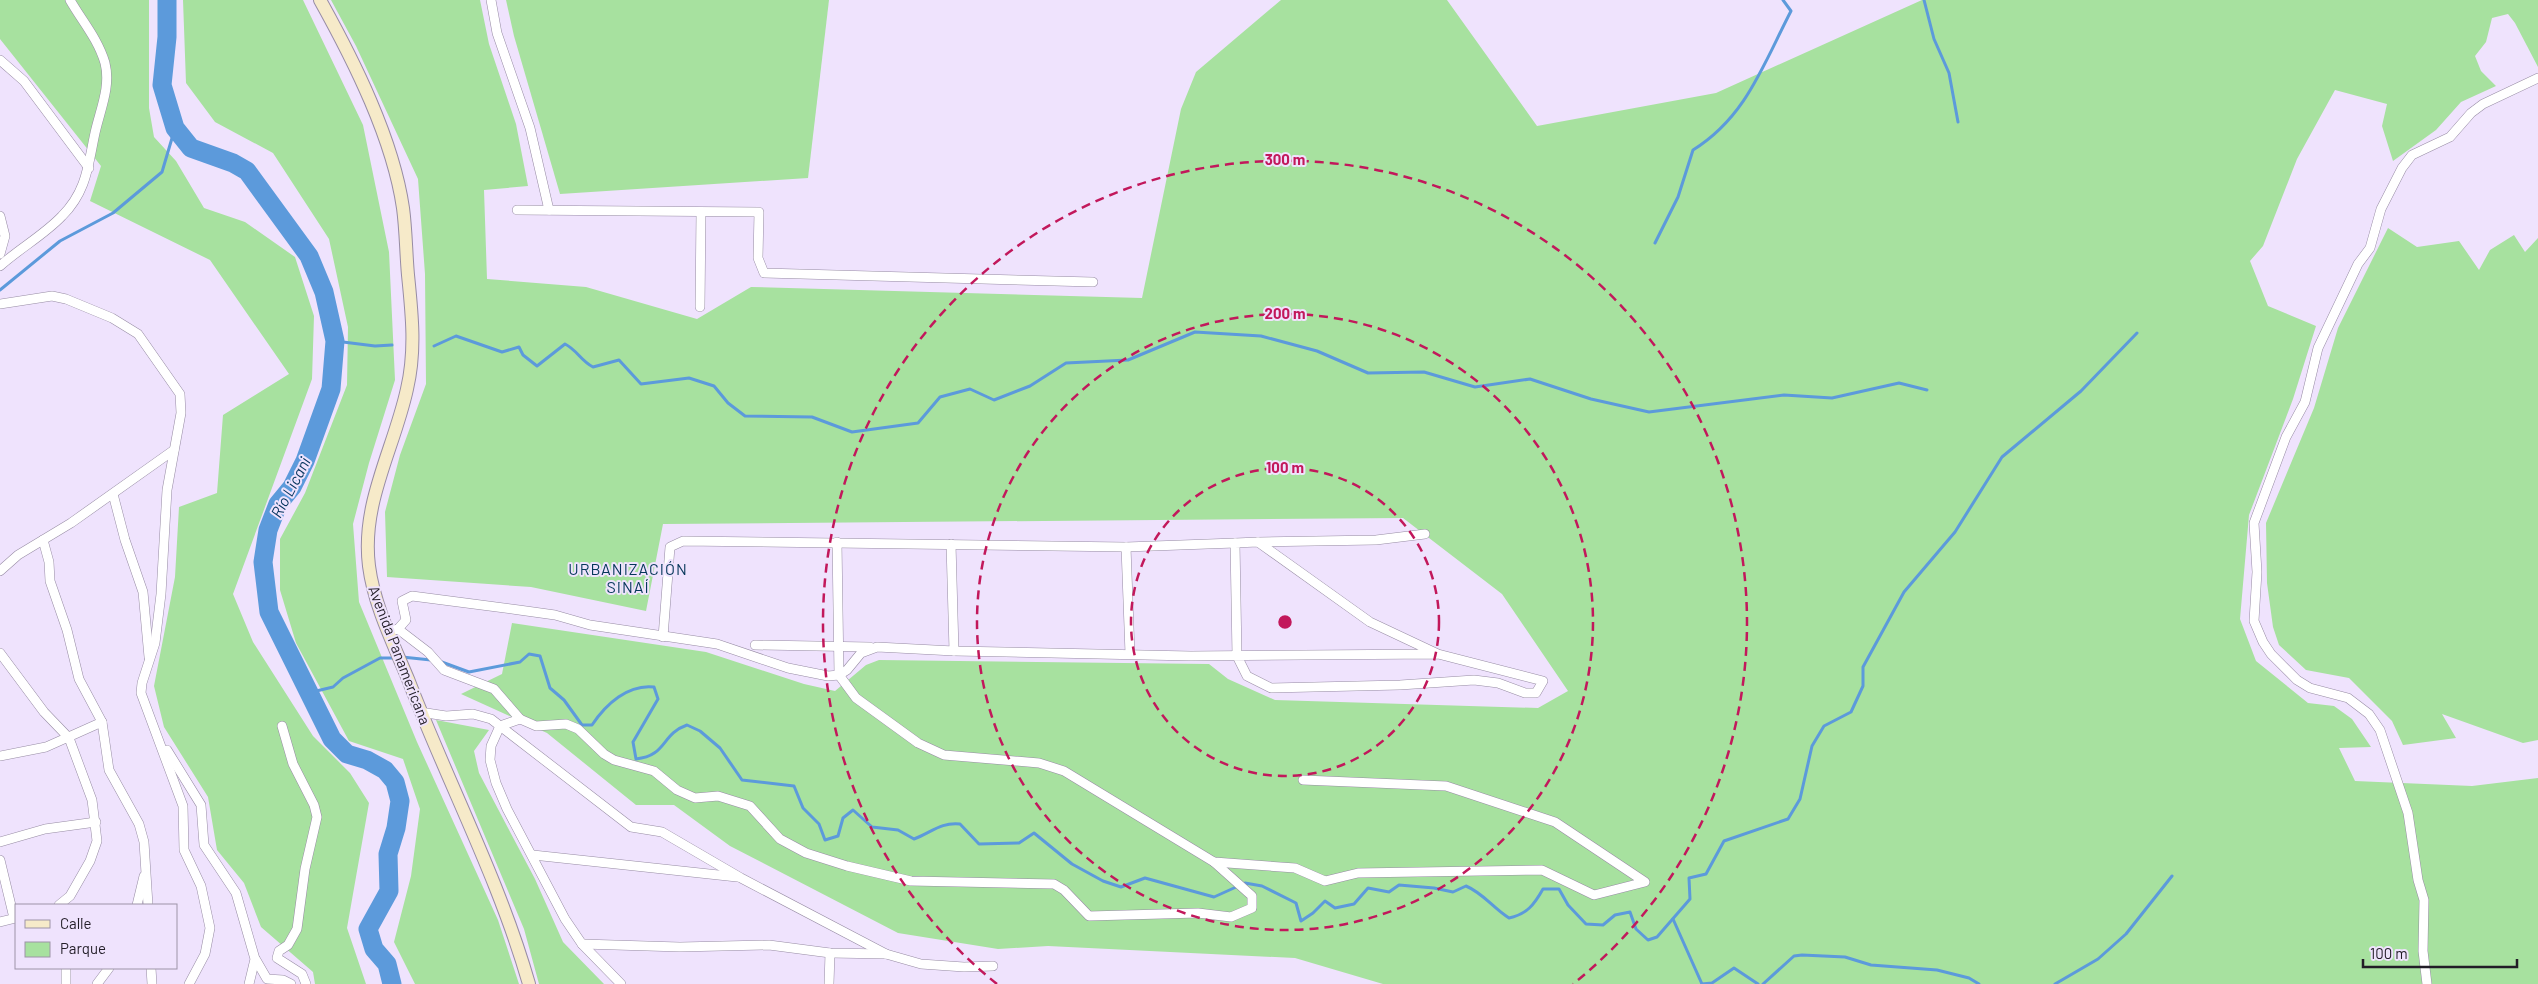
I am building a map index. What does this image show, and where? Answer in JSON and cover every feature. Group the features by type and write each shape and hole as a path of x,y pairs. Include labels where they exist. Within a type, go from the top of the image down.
{"main road":[{"name":"Avenida Panamericana","path":"320,0 367,96 383,135 403,206 413,316 413,346 408,385 401,415 371,505 368,554 372,583 392,632 403,668 420,712 491,875 518,944 530,984"}],"street":[{"path":"0,266 61,217 79,194 89,168 95,134 106,97 105,64 91,33 70,0"},
{"path":"491,0 497,33 530,128 550,210"},
{"path":"0,60 24,81 89,168"},
{"path":"2427,984 2423,951 2424,900 2418,880 2408,813 2380,730 2369,714 2348,698 2310,688 2297,680 2270,654 2254,621 2258,572 2254,523 2286,437 2305,402 2318,348 2358,264 2370,248 2381,209 2402,168 2412,156 2450,137 2471,113 2483,104 2538,78"},
{"path":"518,210 759,212 758,258 764,273 1093,282"},
{"path":"700,212 700,307"},
{"path":"0,216 5,236 0,254"},
{"path":"0,304 35,297 66,299 112,318 138,334 180,394 181,413 167,490 161,594 150,663 142,683 141,693 184,806 184,850 201,886 210,928 205,954 189,984"},
{"path":"0,571 18,555 112,494 174,450"},
{"path":"112,494 143,592 150,663"},
{"path":"663,637 670,547 676,542 837,542 1126,547 1376,540 1426,534"},
{"path":"43,540 49,562 50,581 69,638 79,679 102,722 109,770 139,824 144,842 148,904"},
{"path":"837,542 840,675 856,698 918,743 944,755 1039,763 1064,771 1214,862 1252,896 1252,908 1231,917 1198,912 1089,916 1064,890 1054,884 911,881 806,853 780,839 750,806 718,796 695,798 677,790 654,771 614,760 604,754 578,729 566,724 536,726 520,719 494,689 444,670 428,652 392,632 406,620 402,601 412,596 554,615 590,625 717,644 812,674 840,675 861,653 877,647"},
{"path":"1235,543 1237,656 1247,676 1271,688 1400,685 1474,680 1498,683 1525,693 1536,693 1543,681 1438,654 1370,622 1258,542"},
{"path":"951,544 954,651"},
{"path":"1126,547 1130,654"},
{"path":"755,645 1237,656 1438,654"},
{"path":"0,653 44,712 68,738 92,800 97,841 90,861 70,896 61,904"},
{"path":"420,712 446,716 473,714 491,719 631,827 662,832 741,878 886,954 921,964 964,968 993,966"},
{"path":"520,719 500,726 491,746 490,760 500,792 565,919 582,944 621,984"},
{"path":"0,756 46,747 102,722"},
{"path":"282,726 292,764 314,805 317,817 304,877 297,929 288,945 279,951 277,958 302,974 306,984"},
{"path":"155,733 191,786 201,805 204,845 236,893 255,959 267,979 283,980 291,984"},
{"path":"1214,862 1295,868 1325,881 1358,873 1542,870 1594,894 1645,882 1555,822 1446,786 1303,780"},
{"path":"0,842 46,829 96,822"},
{"path":"533,855 741,878"},
{"path":"0,860 15,918 0,922"},
{"path":"137,904 146,868"},
{"path":"582,944 769,945 830,953 886,954"},
{"path":"828,984 830,953"},
{"path":"249,984 255,959"},
{"path":"66,969 66,984"},
{"path":"97,984 108,969"},
{"path":"151,969 152,984"}],"green space":[{"path":"0,0 149,0 149,108 154,137 176,161 204,208 245,222 295,257 314,316 312,379 233,594 253,642 313,736 350,773 369,803 347,928 366,984 315,984 313,972 261,927 244,883 217,850 208,797 164,727 154,686 175,577 179,507 217,493 223,415 289,374 210,260 90,201 101,166 0,39"},
{"path":"183,0 303,0 363,125 389,252 395,380 369,463 353,524 359,602 417,742 498,920 519,984 415,984 394,942 411,876 420,809 403,759 349,741 296,643 280,590 280,539 305,493 347,385 348,327 329,239 273,153 215,122 186,83"},
{"path":"331,0 480,0 489,44 516,124 528,186 484,190 487,279 586,287 697,319 751,287 1142,298 1181,109 1196,72 1281,0 1447,0 1537,126 1716,93 1922,0 2538,0 2538,67 2515,23 2508,14 2492,18 2486,42 2475,56 2481,71 2496,86 2461,102 2436,130 2393,161 2382,126 2387,104 2335,90 2297,159 2263,246 2250,261 2268,306 2316,326 2293,399 2249,515 2240,619 2256,661 2308,703 2334,706 2352,719 2371,747 2339,748 2355,781 2472,786 2538,778 2538,984 1383,984 1295,958 1048,946 998,949 898,933 730,846 674,805 636,805 547,733 461,694 502,674 512,623 706,652 804,684 835,691 866,665 879,660 1209,664 1228,679 1275,700 1538,708 1568,691 1502,594 1403,518 663,524 646,611 531,587 387,577 385,512 400,455 426,384 425,274 418,179 356,46"},
{"path":"506,0 829,0 808,178 560,194 514,36"},
{"path":"2388,228 2417,247 2459,241 2479,270 2490,250 2514,235 2525,252 2538,238 2538,740 2523,743 2442,714 2456,738 2403,745 2392,721 2349,678 2306,670 2279,645 2273,627 2267,583 2266,523 2314,408 2338,328"},
{"path":"436,720 489,730 474,751 479,773 535,879 563,942 604,984 539,984 524,929"}],"waterway":[{"name":"Río Licani","path":"167,0 167,37 162,85 175,128 191,148 233,163 247,171 309,256 324,292 335,341 331,389 305,461 292,487 278,504 268,530 263,562 269,612 332,739 347,754 367,760 385,770 395,782 400,801 396,828 388,854 389,891 368,929 374,949 387,964 392,984"},
{"path":"1655,243 1678,197 1693,150 1727,122 1740,106 1762,70 1791,11 1783,0"},
{"path":"1924,0 1934,39 1949,73 1958,122"},
{"path":"0,290 60,241 113,213 162,172 175,128"},
{"path":"434,346 456,336 502,352 519,347 523,355 537,366 565,344 593,367 619,360 641,384 689,378 714,386 728,403 745,416 812,417 852,432 918,423 940,397 970,389 994,400 1030,386 1066,363 1128,360 1195,332 1261,336 1317,351 1368,373 1424,372 1475,387 1530,379 1591,399 1649,412 1784,395 1832,398 1899,383 1927,390"},
{"path":"439,661 469,672 520,662 529,654 540,656 550,688 564,700 582,725 592,725 611,703 627,692 644,687 654,687 658,699 633,742 636,759 653,754 672,734 687,725 700,731 720,748 742,780 794,786 803,808 819,824 825,840 838,836 843,818 853,810 872,827 898,830 914,839 942,826 953,824 960,824 979,844 1019,843 1034,833 1072,864 1103,881 1121,887 1145,878 1214,897 1245,883 1262,886 1296,903 1301,921 1313,913 1325,901 1335,908 1354,904 1368,888 1389,892 1399,885 1434,888 1453,892 1466,886 1478,893 1509,918 1521,914 1529,908 1543,889 1559,889 1568,905 1586,924 1603,925 1615,915 1630,912 1636,929 1648,940 1657,937 1690,899 1689,878 1706,874 1724,841 1788,819 1800,799 1812,746 1824,726 1851,712 1863,686 1863,667 1904,592 1955,532 2002,457 2081,391 2137,333"},
{"path":"335,341 375,346 392,345"},
{"path":"402,657 431,660"},
{"path":"308,693 333,687 343,678 380,658 396,658"},
{"path":"2055,984 2098,959 2126,934 2172,876"},
{"path":"1673,919 1702,984"},
{"path":"1763,984 1794,956 1802,955 1845,957 1871,965 1937,970 1969,978 1979,984"},
{"path":"1702,984 1712,983 1734,968 1758,984"}],"district":[{"name":"URBANIZACIÓN SINAÍ","path":"628,577"}]}
